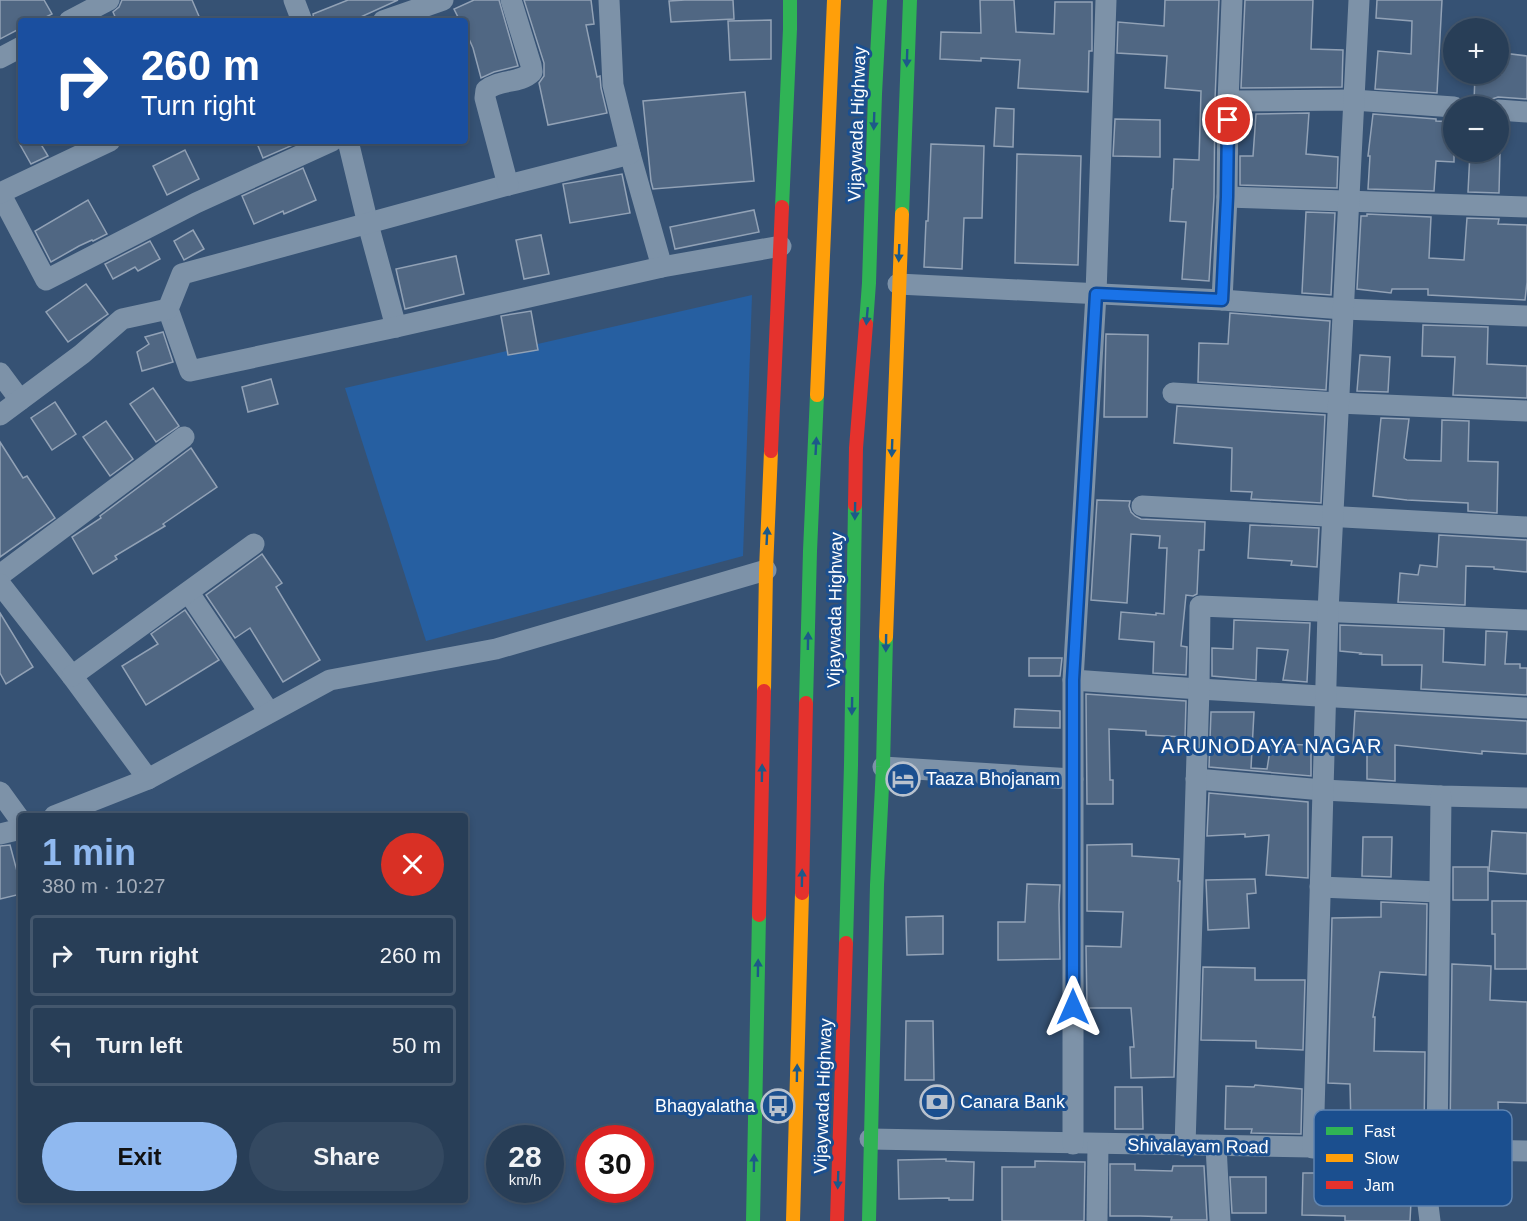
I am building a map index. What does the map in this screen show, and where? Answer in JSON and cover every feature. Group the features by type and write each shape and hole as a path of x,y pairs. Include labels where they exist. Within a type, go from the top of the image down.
{"main road":[{"path":"753,1221 765,570 790,0"},
{"name":"Vijaywada Highway","path":"793,1221 810,551 836,92 834,0"},
{"name":"Vijaywada Highway","path":"837,1221 851,765 856,448 870,283 870,94 880,0"},
{"path":"869,1221 877,885 884,767 887,579 910,0"}],"street":[{"path":"75,18 109,0"},
{"path":"294,0 301,18"},
{"path":"392,18 443,0"},
{"path":"468,96 491,86 527,77 532,72 511,0"},
{"path":"609,0 613,85 662,267"},
{"path":"1073,1143 1073,680 1096,294 1106,0"},
{"path":"1222,300 1232,0"},
{"path":"1314,1110 1328,611 1359,0"},
{"path":"0,58 18,49"},
{"path":"486,90 485,98 508,185"},
{"path":"1228,100 1353,100 1443,106"},
{"path":"1509,111 1527,112"},
{"path":"104,144 0,193 46,280 196,203 325,144"},
{"path":"349,144 396,327"},
{"path":"630,153 182,274 168,309 190,370 396,327 662,267 781,246"},
{"path":"1227,197 1527,207"},
{"path":"898,284 1222,300 1343,309 1527,316"},
{"path":"0,415 82,354 122,318 168,309"},
{"path":"0,373 20,400"},
{"path":"1173,393 1527,411"},
{"path":"0,575 184,437"},
{"path":"1142,506 1527,527"},
{"path":"72,676 254,544"},
{"path":"61,813 148,778 330,680 496,649 765,570"},
{"path":"0,584 148,778"},
{"path":"189,593 269,712"},
{"path":"1185,1146 1200,606 1527,620"},
{"path":"1073,680 1527,708"},
{"path":"884,767 1073,779"},
{"path":"1196,779 1323,790 1527,798"},
{"path":"0,792 18,817"},
{"path":"1431,1110 1441,796"},
{"path":"0,834 18,830"},
{"path":"1320,887 1439,892"},
{"path":"1313,1148 1314,1111"},
{"name":"Shivalayam Road","path":"870,1139 1313,1148"},
{"path":"1097,1221 1098,1144"},
{"path":"1216,1146 1220,1221"},
{"name":"Shivalayam Road","path":"1512,1151 1527,1151"},
{"path":"1430,1206 1430,1221"}],"shaded area":[{"path":"752,295 743,556 426,641 345,388"}],"building":[{"path":"0,0 44,0 52,14 44,18 18,18 18,30 0,39"},
{"path":"122,0 192,0 200,18 116,18 113,12"},
{"path":"348,0 398,0 359,18 314,18 313,14"},
{"path":"474,0 499,0 518,66 481,78 468,37 468,18 458,18 454,9"},
{"path":"524,0 591,0 594,24 586,25 607,113 548,125 539,83 544,76 544,63"},
{"path":"733,0 734,19 671,22 669,1"},
{"path":"980,0 1014,0 1016,32 1054,34 1055,2 1092,2 1092,51 1089,51 1088,92 1018,88 1020,60 940,59 941,32 981,33"},
{"path":"1165,0 1219,0 1214,197 1209,281 1182,279 1186,222 1170,221 1174,159 1199,160 1201,91 1165,88 1167,56 1117,53 1118,22 1164,26"},
{"path":"1245,0 1313,0 1311,49 1343,50 1342,87 1241,88"},
{"path":"1377,0 1442,0 1437,93 1375,89 1378,51 1411,54 1412,21 1376,18"},
{"path":"771,20 771,59 730,60 728,21"},
{"path":"1509,54 1527,56 1527,99 1509,96 1474,96 1475,84 1509,84"},
{"path":"745,92 754,181 653,189 643,101"},
{"path":"996,108 1014,109 1013,147 994,146"},
{"path":"1309,113 1306,154 1338,157 1337,188 1240,185 1240,156 1253,156 1256,114"},
{"path":"1373,114 1443,121 1443,161 1436,161 1434,191 1368,189 1370,156 1368,156"},
{"path":"1115,119 1160,120 1160,157 1113,156"},
{"path":"20,144 41,144 48,156 31,164"},
{"path":"257,144 293,145 263,158"},
{"path":"931,144 984,146 982,218 964,218 962,269 924,267"},
{"path":"185,150 199,179 167,195 153,166"},
{"path":"1017,154 1081,156 1078,265 1015,263"},
{"path":"1470,162 1500,162 1499,193 1468,192"},
{"path":"303,168 316,200 254,224 242,196"},
{"path":"622,174 630,213 570,223 563,184"},
{"path":"88,200 107,234 51,262 35,231"},
{"path":"754,210 759,232 675,249 670,227"},
{"path":"1306,212 1335,213 1331,295 1302,293"},
{"path":"1367,214 1431,217 1429,258 1464,260 1467,218 1499,219 1498,224 1527,225 1525,300 1428,295 1428,289 1392,289 1391,293 1357,289 1361,216 1367,216"},
{"path":"193,230 204,249 184,260 174,241"},
{"path":"541,235 549,274 524,279 516,240"},
{"path":"150,241 160,259 138,271 135,267 113,279 105,264"},
{"path":"456,256 464,294 405,309 396,269"},
{"path":"86,284 108,314 68,342 46,312"},
{"path":"531,311 538,350 508,355 501,316"},
{"path":"1230,313 1330,321 1326,390 1198,382 1199,343 1228,344"},
{"path":"1423,325 1488,327 1487,364 1527,366 1527,398 1453,395 1455,357 1422,356"},
{"path":"163,332 173,362 142,371 137,352 149,344 145,337"},
{"path":"1106,334 1148,335 1147,417 1104,417"},
{"path":"1360,355 1390,357 1388,392 1357,391"},
{"path":"271,379 278,404 248,412 242,387"},
{"path":"153,388 179,426 156,442 130,404"},
{"path":"55,402 76,434 52,450 31,418"},
{"path":"1177,406 1325,415 1321,503 1251,499 1252,492 1231,491 1232,448 1174,443"},
{"path":"1381,418 1409,419 1404,458 1407,460 1441,461 1442,420 1469,421 1468,461 1498,462 1497,513 1468,511 1468,503 1373,496"},
{"path":"106,421 133,459 110,476 83,437"},
{"path":"0,442 23,478 27,476 55,518 0,557"},
{"path":"191,448 217,487 163,524 165,526 115,556 117,559 93,574 72,537 101,518 100,516"},
{"path":"1097,500 1130,501 1131,512 1141,519 1205,522 1204,550 1199,550 1197,594 1186,595 1181,646 1187,647 1186,675 1153,673 1154,642 1119,639 1121,612 1164,614 1167,548 1159,548 1160,536 1131,534 1127,603 1091,600"},
{"path":"1250,525 1319,528 1317,567 1291,565 1292,561 1248,558"},
{"path":"1439,535 1527,540 1527,572 1466,566 1465,605 1398,602 1400,573 1418,575 1420,565 1437,567"},
{"path":"262,554 282,583 276,587 320,660 283,682 250,628 235,638 206,595"},
{"path":"185,610 219,660 146,705 122,666 158,644 151,634"},
{"path":"0,613 33,667 6,684 0,673"},
{"path":"1234,620 1310,623 1307,682 1283,680 1288,650 1257,648 1256,680 1212,676 1212,648 1233,649"},
{"path":"1340,625 1444,629 1443,662 1485,665 1486,631 1507,632 1505,664 1520,664 1520,668 1527,668 1527,695 1421,689 1422,665 1382,665 1382,655 1340,651"},
{"path":"1029,658 1062,658 1060,676 1029,676"},
{"path":"1086,694 1186,701 1185,737 1146,735 1146,731 1109,729 1113,804 1087,804"},
{"path":"1015,709 1060,711 1060,728 1014,727"},
{"path":"1355,711 1527,721 1527,754 1482,751 1482,754 1395,745 1395,781 1367,779 1367,745 1353,744"},
{"path":"1211,712 1254,712 1251,768 1267,769 1271,744 1311,745 1311,776 1209,767"},
{"path":"1209,793 1308,802 1308,878 1266,875 1269,835 1207,836"},
{"path":"1492,831 1527,833 1527,874 1489,871"},
{"path":"1363,837 1392,837 1391,877 1362,876"},
{"path":"1132,844 1132,856 1179,859 1174,1077 1131,1078 1130,1047 1134,1047 1131,1008 1087,1008 1086,946 1121,947 1123,912 1087,911 1087,845"},
{"path":"10,845 18,875 18,895 0,899 0,846"},
{"path":"1453,867 1488,867 1488,900 1453,900"},
{"path":"1255,879 1256,893 1247,894 1249,928 1208,930 1206,880"},
{"path":"1027,884 1060,885 1060,959 998,960 998,922 1025,922"},
{"path":"1492,901 1527,901 1527,969 1495,969"},
{"path":"1381,902 1427,904 1426,975 1380,972 1373,1017 1375,1017 1374,1051 1425,1052 1424,1110 1351,1110 1350,1084 1328,1083 1332,918 1381,917"},
{"path":"943,916 943,954 907,955 906,917"},
{"path":"1452,964 1491,966 1490,1000 1527,1002 1527,1103 1498,1102 1498,1110 1450,1110"},
{"path":"1203,967 1255,968 1255,980 1305,980 1303,1050 1256,1048 1256,1041 1201,1040"},
{"path":"906,1021 933,1021 934,1080 905,1080"},
{"path":"1255,1085 1302,1089 1301,1134 1251,1133 1252,1129 1225,1129 1226,1086 1254,1087"},
{"path":"1115,1087 1142,1087 1143,1129 1115,1129"},
{"path":"946,1159 946,1161 974,1162 973,1200 899,1199 898,1160"},
{"path":"1035,1161 1085,1162 1084,1221 1002,1221 1002,1167 1035,1167"},
{"path":"1110,1164 1135,1164 1135,1170 1172,1171 1173,1166 1204,1166 1207,1220 1110,1216"},
{"path":"1303,1173 1314,1173 1314,1206 1411,1206 1410,1221 1345,1221 1345,1216 1302,1215"},
{"path":"1230,1177 1266,1177 1266,1213 1232,1213"}],"traffic: fast":[{"path":"782,207 790,0"},
{"path":"866,324 880,0"},
{"path":"902,214 910,0"},
{"path":"806,703 817,395"},
{"path":"846,943 855,505"},
{"path":"869,1221 886,637"},
{"path":"753,1221 759,915"}],"traffic: slow":[{"path":"817,395 834,0"},
{"path":"886,637 902,214"},
{"path":"764,691 771,451"},
{"path":"793,1221 802,893"}],"traffic: jam":[{"path":"771,451 782,207"},
{"path":"855,505 856,448 866,324"},
{"path":"759,915 764,691"},
{"path":"802,893 806,703"},
{"path":"837,1221 846,943"}],"place":[{"name":"Taaza Bhojanam","path":"903,779"},
{"name":"Canara Bank","path":"937,1102"},
{"name":"Bhagyalatha","path":"778,1106"}],"district":[{"name":"ARUNODAYA NAGAR","path":"1272,746"}],"route":[{"path":"1073,1007 1073,680 1096,294 1222,300 1228,120"}]}
